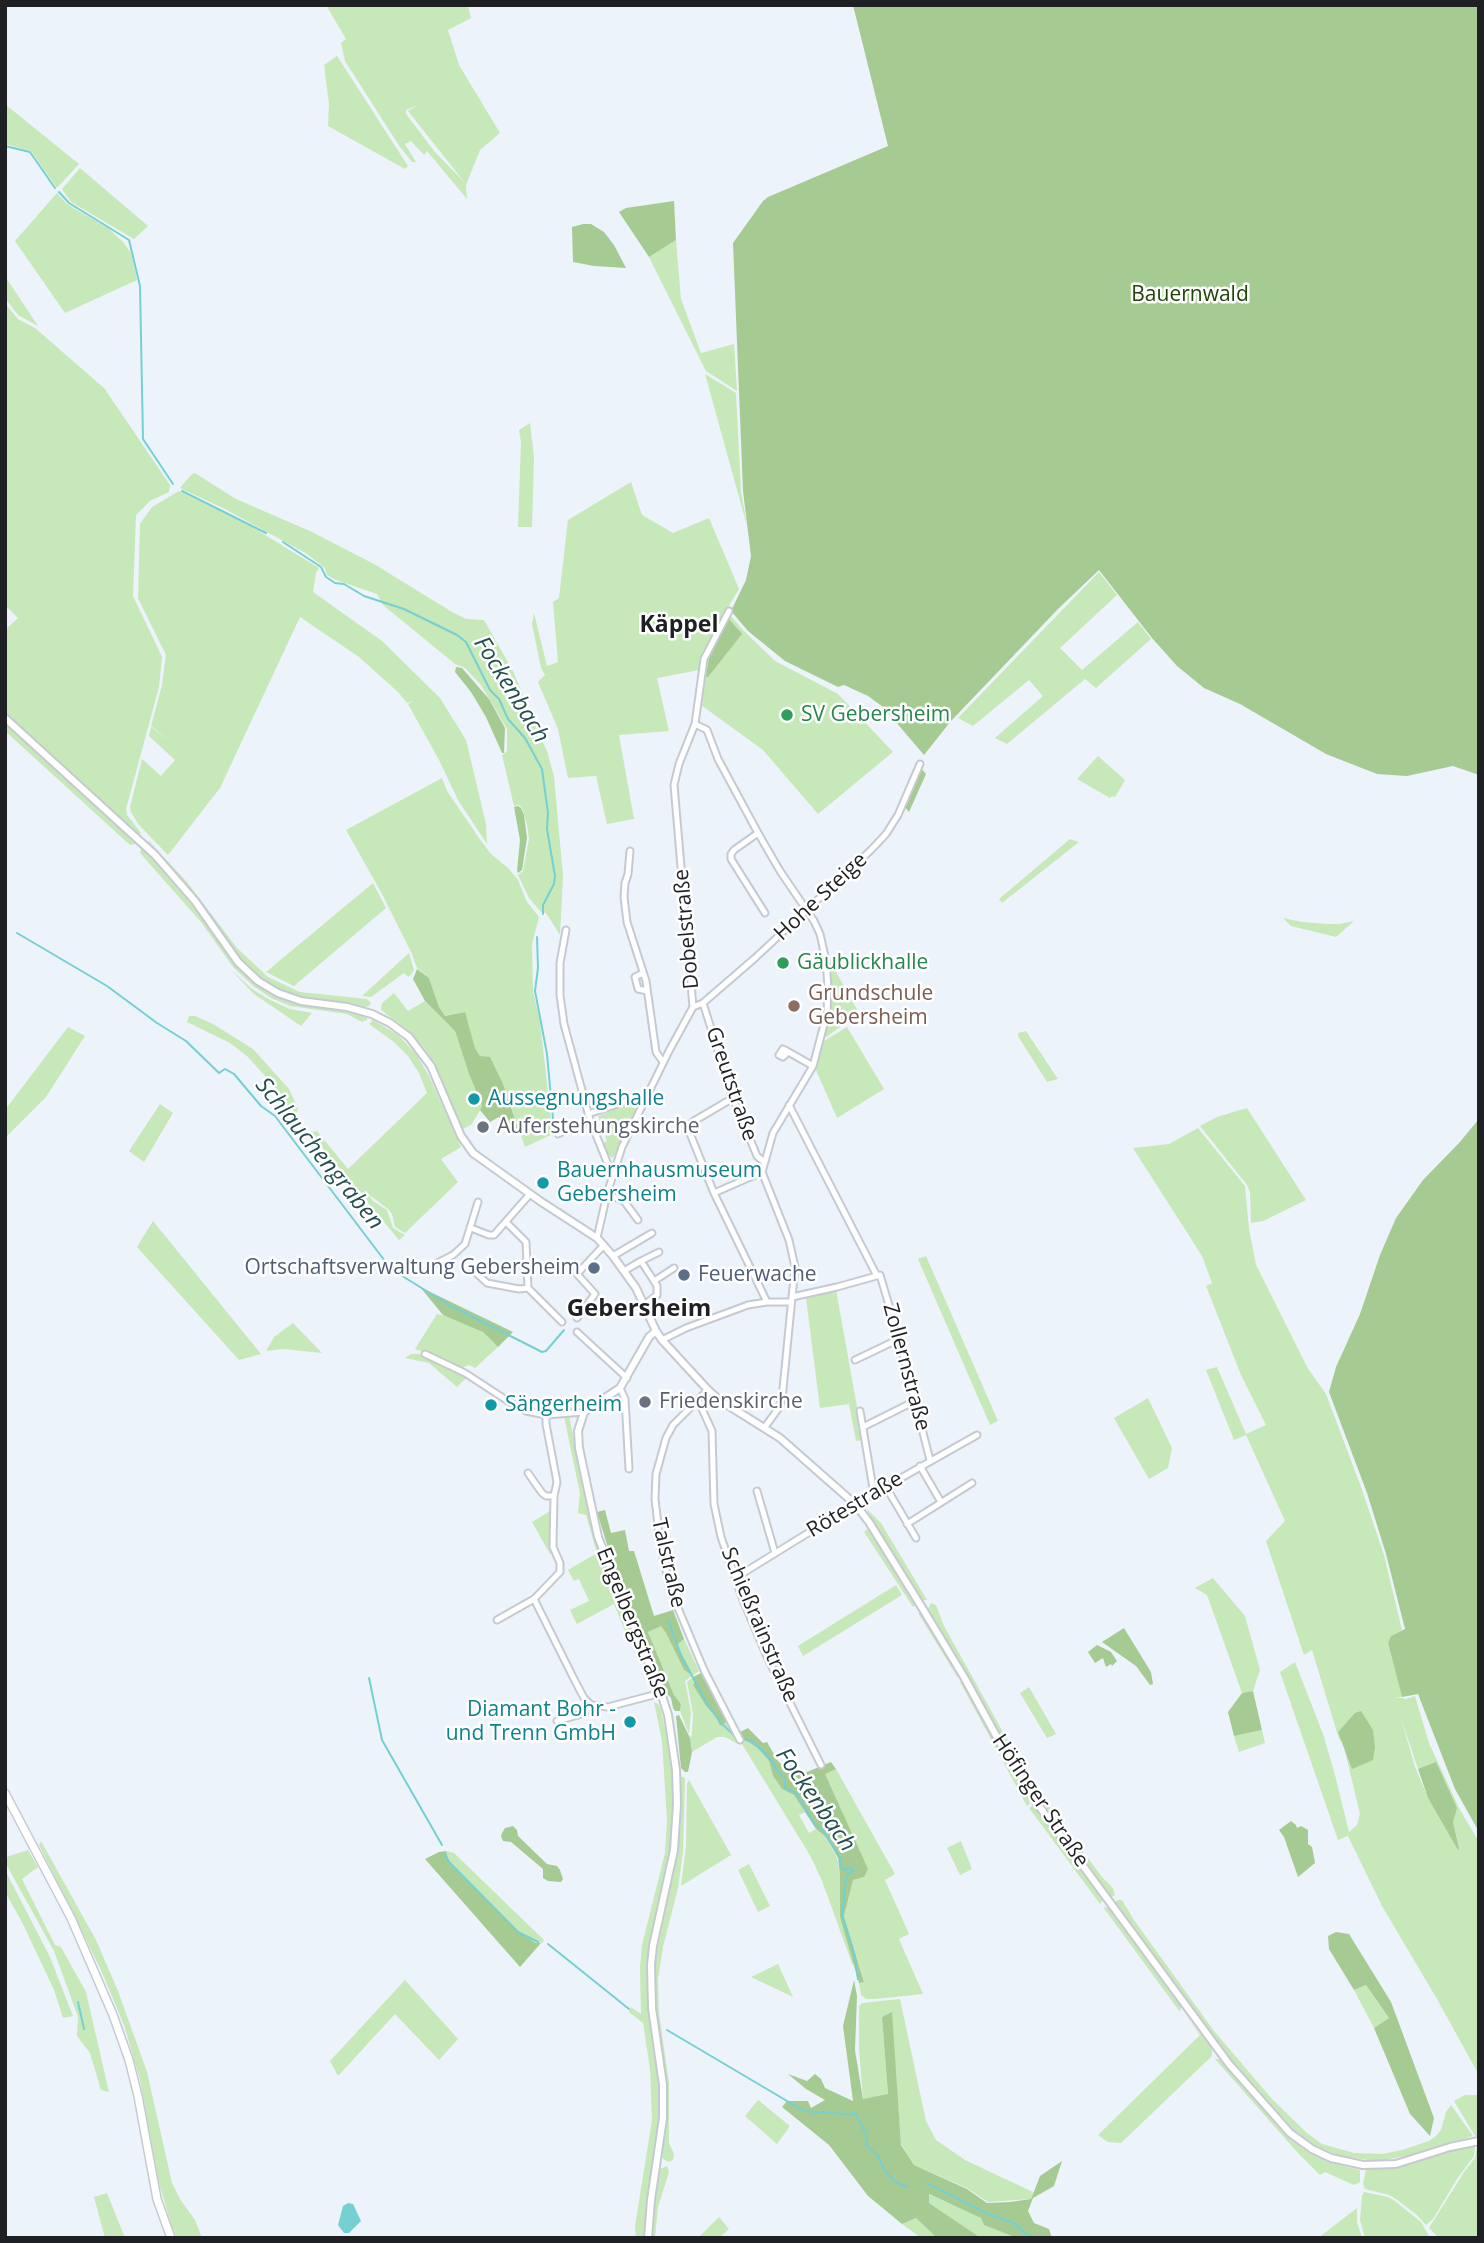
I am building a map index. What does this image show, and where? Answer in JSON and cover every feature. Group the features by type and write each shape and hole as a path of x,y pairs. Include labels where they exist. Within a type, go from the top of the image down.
{"main road":[{"path":"5,1793 71,1918 113,2015 129,2060 157,2199 171,2238"}],"street":[{"name":"Dobelstraße","path":"597,1238 614,1169 663,1062 693,1007 674,785 679,764 695,724 704,659 729,611"},
{"name":"Höfinger Straße","path":"5,718 155,855 185,888 233,955 250,974 271,989 292,999 354,1008 372,1014 390,1023 416,1045 427,1059 461,1136 470,1150 480,1160 597,1238 624,1271 662,1340 708,1390 718,1399 765,1427 814,1466 855,1504 921,1606 1037,1802 1228,2064 1290,2133 1312,2149 1347,2163 1371,2165 1396,2164 1479,2141"},
{"path":"695,724 707,730 718,759 758,832 780,871 807,910 820,934 826,961 827,1013 813,1066 773,1133 762,1172 793,1252 795,1266 782,1399 765,1427"},
{"name":"Hohe Steige","path":"693,1007 703,1003 807,910 886,834 903,806 920,764"},
{"path":"758,832 734,849 731,859 765,913"},
{"path":"630,851 624,897 627,922 643,973 635,977 638,989 647,991 656,1052 663,1062"},
{"path":"566,930 560,963 564,1024 589,1117 609,1167 614,1169"},
{"name":"Greutstraße","path":"703,1003 733,1098 757,1156 764,1162"},
{"path":"789,1052 813,1066"},
{"path":"733,1098 690,1125 689,1131 714,1193 766,1302"},
{"path":"558,1133 630,1100 643,1104"},
{"name":"Zollernstraße","path":"789,1105 878,1275 899,1339 930,1460"},
{"path":"714,1193 762,1172"},
{"path":"471,1228 492,1235 530,1194"},
{"path":"607,1194 624,1201 638,1220"},
{"path":"435,1264 465,1244 478,1202"},
{"path":"506,1222 527,1244 528,1288 562,1322"},
{"path":"613,1256 652,1233"},
{"path":"577,1318 595,1294 577,1274 604,1245"},
{"path":"624,1271 659,1252"},
{"path":"641,1261 657,1286 657,1295 644,1305"},
{"path":"654,1281 674,1268"},
{"path":"473,1270 487,1283 528,1288"},
{"path":"662,1340 729,1311 791,1299 878,1275"},
{"path":"425,1354 465,1373 526,1411 546,1415 584,1412 620,1388 649,1336 656,1331"},
{"path":"577,1332 627,1378"},
{"path":"855,1360 899,1339"},
{"path":"620,1388 625,1399 629,1469"},
{"name":"Talstraße","path":"708,1390 673,1425 660,1454 655,1500 658,1531 670,1589 704,1670 738,1737"},
{"name":"Schießrainstraße","path":"698,1400 712,1431 714,1504 721,1537 768,1659 821,1765"},
{"path":"863,1427 915,1401"},
{"path":"860,1411 874,1494"},
{"name":"Engelbergstraße","path":"584,1412 578,1431 579,1448 598,1537 661,1693 673,1745 677,1804 674,1850 651,1965 652,2008 663,2085 663,2118 648,2238"},
{"path":"497,1620 534,1599 560,1572 560,1563 553,1547 554,1496 557,1482 545,1424 546,1415"},
{"name":"Rötestraße","path":"735,1578 855,1504 977,1434"},
{"path":"920,1466 941,1502"},
{"path":"528,1473 542,1493 554,1496"},
{"path":"907,1524 972,1483"},
{"path":"886,1487 916,1538"},
{"path":"757,1491 775,1553"},
{"path":"534,1599 579,1690 591,1705 608,1707 661,1693"},
{"path":"557,1721 586,1713 591,1705"}],"green space":[{"path":"326,5 468,5 471,18 448,30 459,65 500,133 480,150 466,185 467,199 427,151 424,155 411,141 405,144 416,162 412,162 400,147 345,61 341,43 346,39","holes":["418,105 408,111 465,183 435,152 406,114 406,110"]},
{"name":"Bauernwald","path":"853,5 1479,5 1479,775 1453,766 1407,776 1377,774 1326,754 1240,704 1204,688 1177,666 1152,638 1099,570 951,721 924,755 883,707 868,696 844,685 838,687 785,661 748,631 731,611 746,580 751,556 743,491 733,243 768,197 888,146"},
{"path":"337,56 408,166 405,169 328,126 329,104 324,65"},
{"path":"6,105 79,164 57,188 31,151 5,144"},
{"path":"80,168 148,226 134,239 71,202 62,189"},
{"path":"57,193 67,204 109,229 124,243 131,253 137,280 65,313 15,241"},
{"path":"674,201 676,240 649,257 619,212 626,208"},
{"path":"591,224 604,232 626,268 573,262 572,227"},
{"path":"676,240 681,299 701,353 734,344 737,391 706,371 649,257"},
{"path":"5,276 38,326 18,315 5,298"},
{"path":"5,303 18,319 35,328 104,388 170,485 169,492 150,501 136,515 133,596 162,657 159,687 126,809 127,815 141,833 139,834 5,713 5,630 18,618 5,605"},
{"path":"705,374 736,393 741,491 747,526"},
{"path":"530,423 534,457 532,527 518,527 521,442 519,430"},
{"path":"195,473 236,499 312,532 374,564 452,612 466,619 484,620 513,671 548,754 554,777 563,876 560,935 546,913 541,912 529,898 518,875 523,871 529,839 527,825 522,808 519,805 514,806 502,755 507,751 507,729 481,685 465,668 455,664 383,605 377,594 336,580 327,575 325,568 307,554 225,509 180,488"},
{"path":"631,482 642,515 673,533 709,518 739,589 714,631 699,670 657,678 669,731 619,735 634,819 607,824 596,776 568,778 558,729 538,682 545,675 541,668 532,624 534,613 547,666 558,662 553,602 559,598 568,520"},
{"path":"179,491 252,527 319,568 313,592 382,641 440,698 466,740 486,824 487,844 458,800 408,704 413,701 407,703 359,657 300,617 220,788 168,855 139,825 130,807 142,759 161,776 175,760 149,736 151,727 170,742 151,726 162,685 166,655 138,598 140,524 152,507"},
{"path":"1099,572 1117,595 1060,648 1082,670 1138,622 1151,639 1096,688 1085,679 1007,744 995,738 1043,696 1029,680 973,726 958,718"},
{"name":"SV Gebersheim","path":"730,615 775,661 838,694 893,752 818,814 763,750 701,705 704,664"},
{"path":"729,619 742,634 706,677 709,657"},
{"path":"456,667 462,668 489,699 505,728 504,753 471,692 455,672"},
{"path":"5,721 136,840 136,844 130,845 5,731"},
{"path":"1098,756 1125,780 1115,797 1110,798 1077,779"},
{"path":"921,768 926,774 909,812 904,806"},
{"path":"442,778 447,791 481,841 518,880 527,902 539,917 532,944 533,991 540,1022 555,1133 525,1147 503,1085 490,1058 480,1056 475,1048 464,1012 445,1016 439,1007 429,978 417,968 381,892 346,830"},
{"path":"518,806 524,815 527,838 522,870 518,873 520,840 514,807"},
{"path":"1070,839 1079,842 1002,903 999,899"},
{"path":"149,841 187,882 237,948 268,977 300,992 367,999 371,1003 369,1006 303,998 281,991 260,978 239,957 196,896"},
{"path":"141,848 165,868 233,959 284,998 305,1005 356,1011 367,1015 367,1020 362,1022 347,1014 290,1006 253,986 233,967 201,922 140,853"},
{"path":"373,883 386,908 294,986 266,972"},
{"path":"1283,918 1327,924 1354,921 1336,937 1291,926"},
{"path":"409,953 414,970 411,975 408,977 404,973 371,997 362,996"},
{"path":"831,963 859,1013 825,1038 832,999"},
{"path":"230,969 252,989 270,1000 290,1009 312,1013 301,1026 254,994"},
{"path":"417,969 429,978 445,1016 465,1012 475,1048 480,1056 490,1057 503,1084 518,1128 512,1130 499,1117 490,1122 480,1110 482,1106 455,1031 425,1001 413,979"},
{"path":"394,993 408,1011 425,1001 455,1031 482,1107 471,1125 462,1129 438,1072 424,1048 404,1027 381,1010 382,1003"},
{"path":"189,1016 213,1024 253,1049 289,1089 298,1108 296,1116 290,1112 282,1095 248,1057 230,1043 187,1022"},
{"path":"373,1020 398,1035 416,1054 429,1076 461,1147 441,1159 458,1182 405,1233 395,1227 388,1209 368,1194 373,1201 387,1210 393,1228 405,1235 399,1240 312,1135 317,1131 348,1169 427,1093 408,1056 369,1024"},
{"path":"68,1027 85,1036 46,1097 5,1138 5,1110"},
{"path":"847,1027 884,1089 837,1118 816,1070 824,1041"},
{"path":"1026,1031 1058,1079 1047,1082 1018,1036 1018,1033"},
{"path":"160,1104 173,1113 144,1162 129,1151"},
{"path":"630,1104 636,1109 636,1113 613,1158 602,1144 607,1141 598,1116"},
{"path":"1247,1108 1306,1200 1263,1221 1251,1223 1250,1192 1247,1185 1200,1126 1217,1117"},
{"path":"1479,1119 1479,1832 1455,1789 1418,1694 1402,1697 1388,1643 1391,1636 1405,1629 1367,1493 1329,1392 1336,1367 1360,1314 1396,1218 1423,1180"},
{"path":"1198,1128 1245,1186 1256,1265 1307,1367 1326,1394 1384,1555 1402,1630 1391,1636 1388,1643 1402,1697 1395,1697 1406,1699 1415,1696 1429,1743 1459,1808 1479,1842 1479,2075 1382,1906 1348,1836 1338,1840 1280,1672 1295,1662 1323,1734 1349,1832 1357,1825 1360,1814 1343,1743 1339,1739 1312,1650 1304,1655 1266,1541 1285,1521 1246,1435 1234,1440 1206,1370 1217,1367 1246,1434 1266,1425 1241,1375 1206,1286 1212,1283 1202,1256 1133,1148 1169,1144","holes":["1401,1718 1418,1769 1436,1763 1458,1849 1428,1798 1415,1767"]},
{"path":"153,1221 261,1354 239,1360 137,1247"},
{"path":"926,1256 998,1421 990,1425 918,1259"},
{"path":"420,1287 513,1332 498,1347 483,1332 443,1315"},
{"path":"836,1290 863,1440 856,1441 849,1404 820,1408 806,1298"},
{"path":"437,1314 456,1319 483,1332 498,1347 475,1368 469,1365 462,1368 415,1349"},
{"path":"293,1323 322,1353 283,1349 266,1351 274,1337"},
{"path":"411,1354 442,1362 468,1376 457,1387 429,1363 405,1358"},
{"path":"1148,1398 1172,1448 1168,1468 1149,1479 1114,1418"},
{"path":"564,1416 569,1416 594,1533 630,1630 625,1631 614,1604 577,1624 570,1610 589,1601 579,1579 574,1581 568,1570 597,1553 586,1515 578,1513 580,1494"},
{"path":"866,1508 881,1523 927,1600 922,1600 897,1563"},
{"path":"552,1510 553,1553 550,1554 532,1522"},
{"path":"605,1510 611,1533 625,1530 629,1551 634,1551 654,1616 673,1610 684,1639 677,1645 692,1675 684,1670 661,1626 648,1632 674,1695 681,1704 680,1711 675,1711 671,1698 663,1689 613,1564 597,1512"},
{"path":"868,1529 916,1605 913,1607 864,1532"},
{"path":"1213,1578 1245,1616 1260,1670 1253,1691 1242,1693 1207,1595 1195,1588"},
{"path":"896,1585 902,1595 803,1656 798,1646"},
{"path":"931,1603 936,1605 944,1626 1013,1750 1044,1799 1113,1888 1115,1895 1112,1897 1023,1776 928,1609"},
{"path":"918,1613 921,1613 940,1643 959,1675 958,1678"},
{"path":"661,1625 684,1670 691,1674 677,1644 684,1639 699,1671 685,1681 691,1712 689,1734 680,1711 681,1704 674,1695 648,1632"},
{"path":"1124,1628 1151,1672 1153,1684 1150,1685 1136,1666 1102,1642"},
{"path":"1097,1645 1111,1652 1117,1661 1112,1666 1111,1664 1106,1667 1103,1658 1095,1663 1088,1652"},
{"path":"701,1673 727,1722 720,1726 693,1685 693,1677"},
{"path":"693,1677 693,1685 706,1706 720,1726 727,1722 738,1744 725,1737 717,1737 692,1752 690,1738 693,1714 687,1682"},
{"path":"960,1682 963,1682 997,1746 1032,1800 1027,1806"},
{"path":"1029,1687 1056,1734 1047,1738 1020,1693"},
{"path":"1253,1691 1262,1730 1234,1736 1228,1712 1242,1693"},
{"path":"654,1702 661,1710 668,1743 674,1820 667,1875 648,1969 648,1999 660,2098 658,2141 647,2199 645,2238 636,2238 635,2226 652,2120 650,2069 643,2023 629,2012 631,2007 641,2014 642,1945 665,1853 667,1820 662,1741"},
{"path":"1361,1711 1373,1730 1373,1760 1352,1769 1338,1732 1355,1713"},
{"path":"679,1715 690,1738 692,1752 688,1772 681,1768 676,1716"},
{"path":"748,1728 763,1743 767,1742 781,1764 807,1772 831,1762 836,1769 825,1774 868,1869 864,1877 853,1880 844,1916 864,1982 859,1983 840,1917 838,1858 826,1837 816,1829 794,1795 782,1789 773,1776 769,1761 759,1749 744,1739 740,1732"},
{"path":"1262,1730 1265,1743 1239,1752 1234,1736"},
{"path":"744,1739 759,1749 769,1761 773,1776 782,1789 794,1795 805,1812 799,1815 809,1833 816,1829 826,1837 837,1858 840,1917 853,1957 853,1966 811,1857 742,1744"},
{"path":"1436,1762 1457,1808 1453,1822 1458,1850 1428,1798 1418,1769"},
{"path":"836,1769 895,1874 885,1880 909,1934 899,1939 923,1994 875,1999 866,1999 861,1995 859,1983 864,1981 844,1916 853,1880 864,1877 824,1773"},
{"path":"680,1776 685,1778 683,1852 658,1979 659,2013 669,2083 669,2143 674,2154 673,2160 668,2162 662,2158 667,2118 666,2086 655,2012 654,1965 678,1852"},
{"path":"689,1780 731,1855 681,1886 686,1846"},
{"path":"1032,1806 1038,1809 1103,1900 1100,1904 1029,1808"},
{"path":"1291,1821 1297,1828 1301,1826 1308,1830 1308,1844 1312,1847 1315,1863 1298,1877 1279,1830"},
{"path":"513,1826 518,1836 547,1864 557,1866 563,1879 561,1882 543,1878 543,1869 511,1842 503,1841 501,1836 505,1828"},
{"path":"41,1841 96,1940 118,1991 147,2072 172,2183 195,2220 202,2238 177,2238 172,2227 159,2183 140,2080 124,2025 101,1970 39,1845"},
{"path":"961,1841 972,1869 960,1875 947,1848"},
{"path":"28,1850 38,1867 22,1879 55,1945 61,1947 86,1992 109,2092 101,2090 90,2053 77,2036 78,2017 54,1951 5,1862 5,1858"},
{"path":"446,1851 454,1853 544,1940 542,1943 518,1932 450,1863"},
{"path":"446,1851 450,1864 518,1932 536,1943 541,1943 520,1967 425,1859"},
{"path":"749,1864 770,1906 758,1912 738,1870"},
{"path":"5,1870 50,1957 73,2016 63,2018 54,1990 5,1892"},
{"path":"1117,1900 1122,1900 1214,2031 1272,2099 1322,2144 1354,2153 1383,2154 1402,2150 1436,2136 1451,2105 1473,2136 1414,2155 1376,2161 1340,2156 1314,2145 1270,2107 1232,2063 1115,1904"},
{"path":"1103,1907 1110,1908 1181,2006 1180,2012"},
{"path":"1336,1932 1349,1934 1391,2002 1434,2118 1430,2136 1410,2114 1374,2028 1389,2018 1366,1985 1354,1990 1329,1949 1328,1936"},
{"path":"778,1964 793,1997 751,1977"},
{"path":"405,1980 458,2039 439,2060 395,2014 338,2076 330,2061"},
{"path":"854,1980 857,1996 855,2050 863,2099 888,2094 882,2017 892,2012 901,2145 914,2165 967,2189 987,2203 1031,2199 1040,2176 1062,2161 1054,2186 1033,2198 1028,2211 1034,2223 1049,2229 1052,2238 1017,2238 984,2225 981,2218 929,2194 929,2203 981,2238 937,2238 916,2218 902,2224 868,2196 829,2145 782,2107 787,2101 808,2101 811,2108 825,2100 788,2074 807,2081 815,2074 825,2088 853,2101 843,2026"},
{"path":"1366,1985 1389,2018 1374,2028 1354,1990"},
{"path":"900,1999 926,2121 936,2140 965,2160 1033,2192 1031,2199 988,2202 967,2188 914,2165 901,2144 891,2013 882,2017 888,2095 863,2099 859,2006 862,2003"},
{"path":"1186,2016 1212,2048 1212,2056 1121,2143 1108,2142 1098,2135 1200,2035"},
{"path":"1215,2059 1219,2059 1291,2140 1330,2163 1360,2170 1360,2182 1354,2185 1325,2172 1320,2175"},
{"path":"1465,2095 1479,2095 1479,2136 1475,2136 1454,2101"},
{"path":"758,2100 790,2126 777,2144 745,2116"},
{"path":"1475,2146 1474,2156 1433,2219 1426,2225 1396,2199 1365,2189 1363,2184 1366,2169 1396,2167 1455,2149"},
{"path":"1477,2146 1479,2238 1439,2238 1429,2228 1475,2158"},
{"path":"667,2166 669,2172 658,2207 655,2238 650,2238 660,2169"},
{"path":"1364,2192 1395,2201 1421,2222 1430,2238 1365,2238 1360,2220"},
{"path":"107,2193 125,2238 105,2238 94,2197"},
{"path":"928,2194 982,2218 984,2225 1017,2238 981,2238 929,2203"},
{"path":"1357,2208 1357,2222 1362,2238 1318,2238"},
{"path":"719,2217 729,2229 719,2238 698,2238"},
{"path":"916,2218 937,2238 921,2238 902,2224"}],"water":[{"path":"353,2204 361,2221 349,2233 344,2233 338,2225 343,2206"}],"waterway":[{"path":"5,146 30,152 55,188"},
{"path":"59,192 69,203 129,240 140,286 143,439 173,484"},
{"name":"Fockenbach","path":"182,491 266,533"},
{"name":"Fockenbach","path":"283,542 321,567 326,577 335,583 344,584 364,596 404,609 466,642 490,690 499,699 508,719 525,738 542,769 548,813 547,829 555,876 554,884 543,905 543,914"},
{"name":"Schlauchengraben","path":"17,933 107,986 186,1041 219,1073 225,1069 234,1074 261,1106 275,1116 391,1269 449,1305 542,1352 546,1351 564,1330"},
{"name":"Fockenbach","path":"537,937 538,968 535,991 547,1054 553,1119"},
{"name":"Fockenbach","path":"668,1620 681,1655 706,1702 721,1723 735,1736"},
{"path":"369,1678 382,1740 442,1845"},
{"name":"Fockenbach","path":"740,1738 753,1742 774,1763 785,1779 785,1788 796,1793 815,1825 822,1829 841,1859 840,1866 844,1870 850,1867 854,1871 848,1874 846,1879 842,1915 854,1953 858,1979"},
{"path":"444,1854 518,1932 538,1942"},
{"path":"548,1944 629,2009"},
{"path":"78,2002 84,2029"},
{"path":"667,2030 804,2111 857,2115"},
{"name":"Fockenbach","path":"855,2113 867,2136 866,2145 878,2156 884,2170 894,2181 907,2187"},
{"name":"Fockenbach","path":"927,2183 988,2214 1014,2223 1034,2238"}],"place":[{"name":"SV Gebersheim","path":"787,715"},
{"name":"Gäublickhalle","path":"783,963"},
{"name":"Grundschule Gebersheim","path":"794,1006"},
{"name":"Aussegnungshalle","path":"474,1099"},
{"name":"Auferstehungskirche","path":"483,1127"},
{"name":"Bauernhausmuseum Gebersheim","path":"543,1183"},
{"name":"Ortschaftsverwaltung Gebersheim","path":"594,1268"},
{"name":"Feuerwache","path":"684,1275"},
{"name":"Friedenskirche","path":"645,1402"},
{"name":"Sängerheim","path":"491,1405"},
{"name":"Diamant Bohr - und Trenn GmbH","path":"630,1722"}],"district":[{"name":"Käppel","path":"679,625"},
{"name":"Gebersheim","path":"639,1309"}]}
